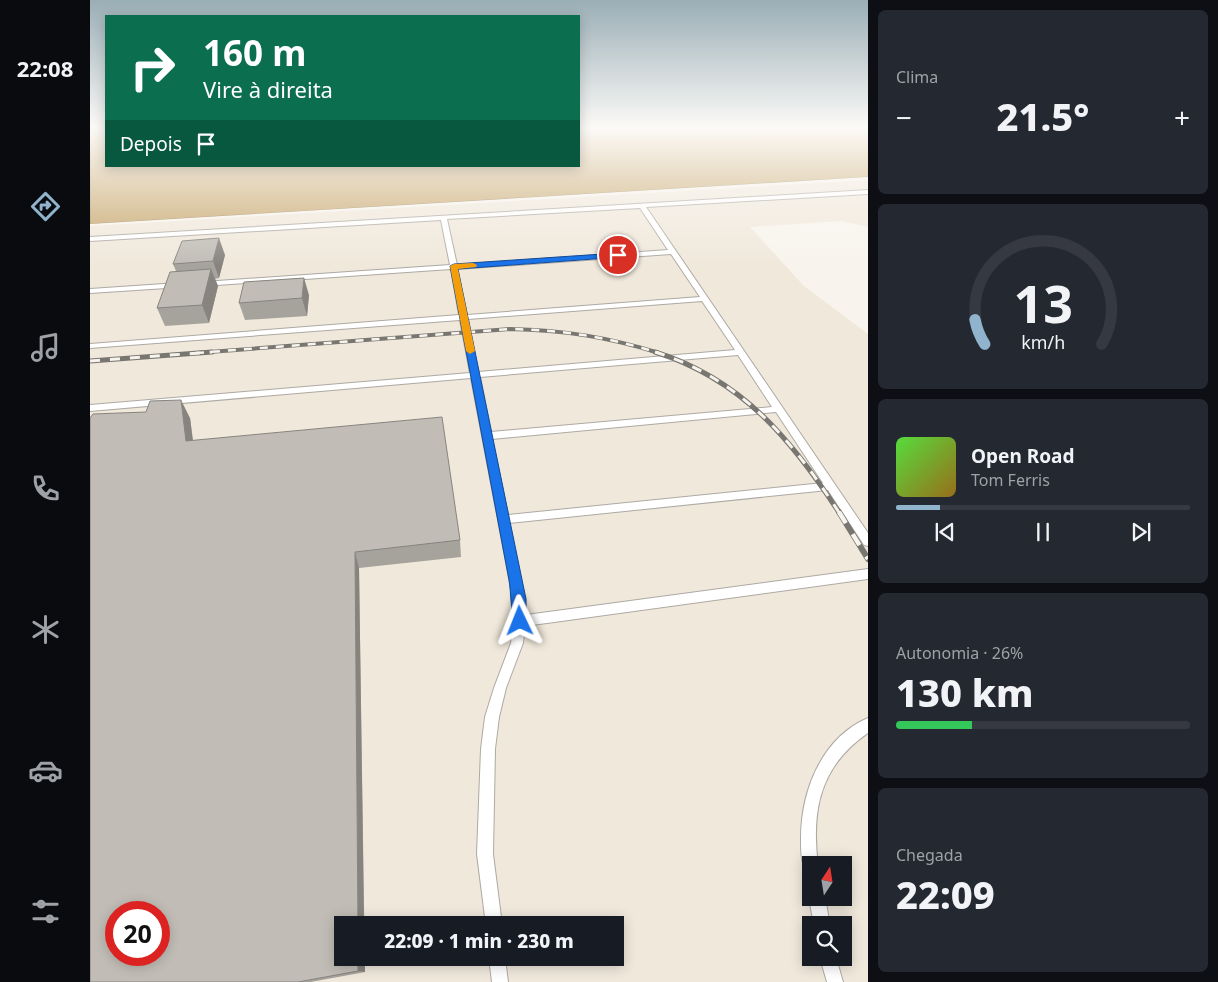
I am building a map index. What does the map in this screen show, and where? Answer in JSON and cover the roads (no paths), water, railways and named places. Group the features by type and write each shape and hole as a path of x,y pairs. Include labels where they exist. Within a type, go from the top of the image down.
{"lane":[{"path":"90,239 868,192"},
{"path":"642,206 868,542"},
{"path":"444,218 519,599 520,621 513,658 500,688 492,717 488,749 485,854 493,916"},
{"path":"198,284 673,252"},
{"path":"90,291 188,285"},
{"path":"90,346 705,299"},
{"path":"90,408 740,352"},
{"path":"487,436 779,410"},
{"path":"504,519 831,486"},
{"path":"520,621 868,574"},
{"path":"810,856 809,834 811,807 816,783 826,763 839,746 854,733 868,725"},
{"path":"498,966 500,982"},
{"path":"830,966 835,982"}],"railway":[{"path":"196,353 510,329 585,335 659,353"},
{"path":"90,361 212,352"},
{"path":"655,352 686,364 714,378 762,415 803,461 840,514"},
{"path":"839,512 868,559"}]}
